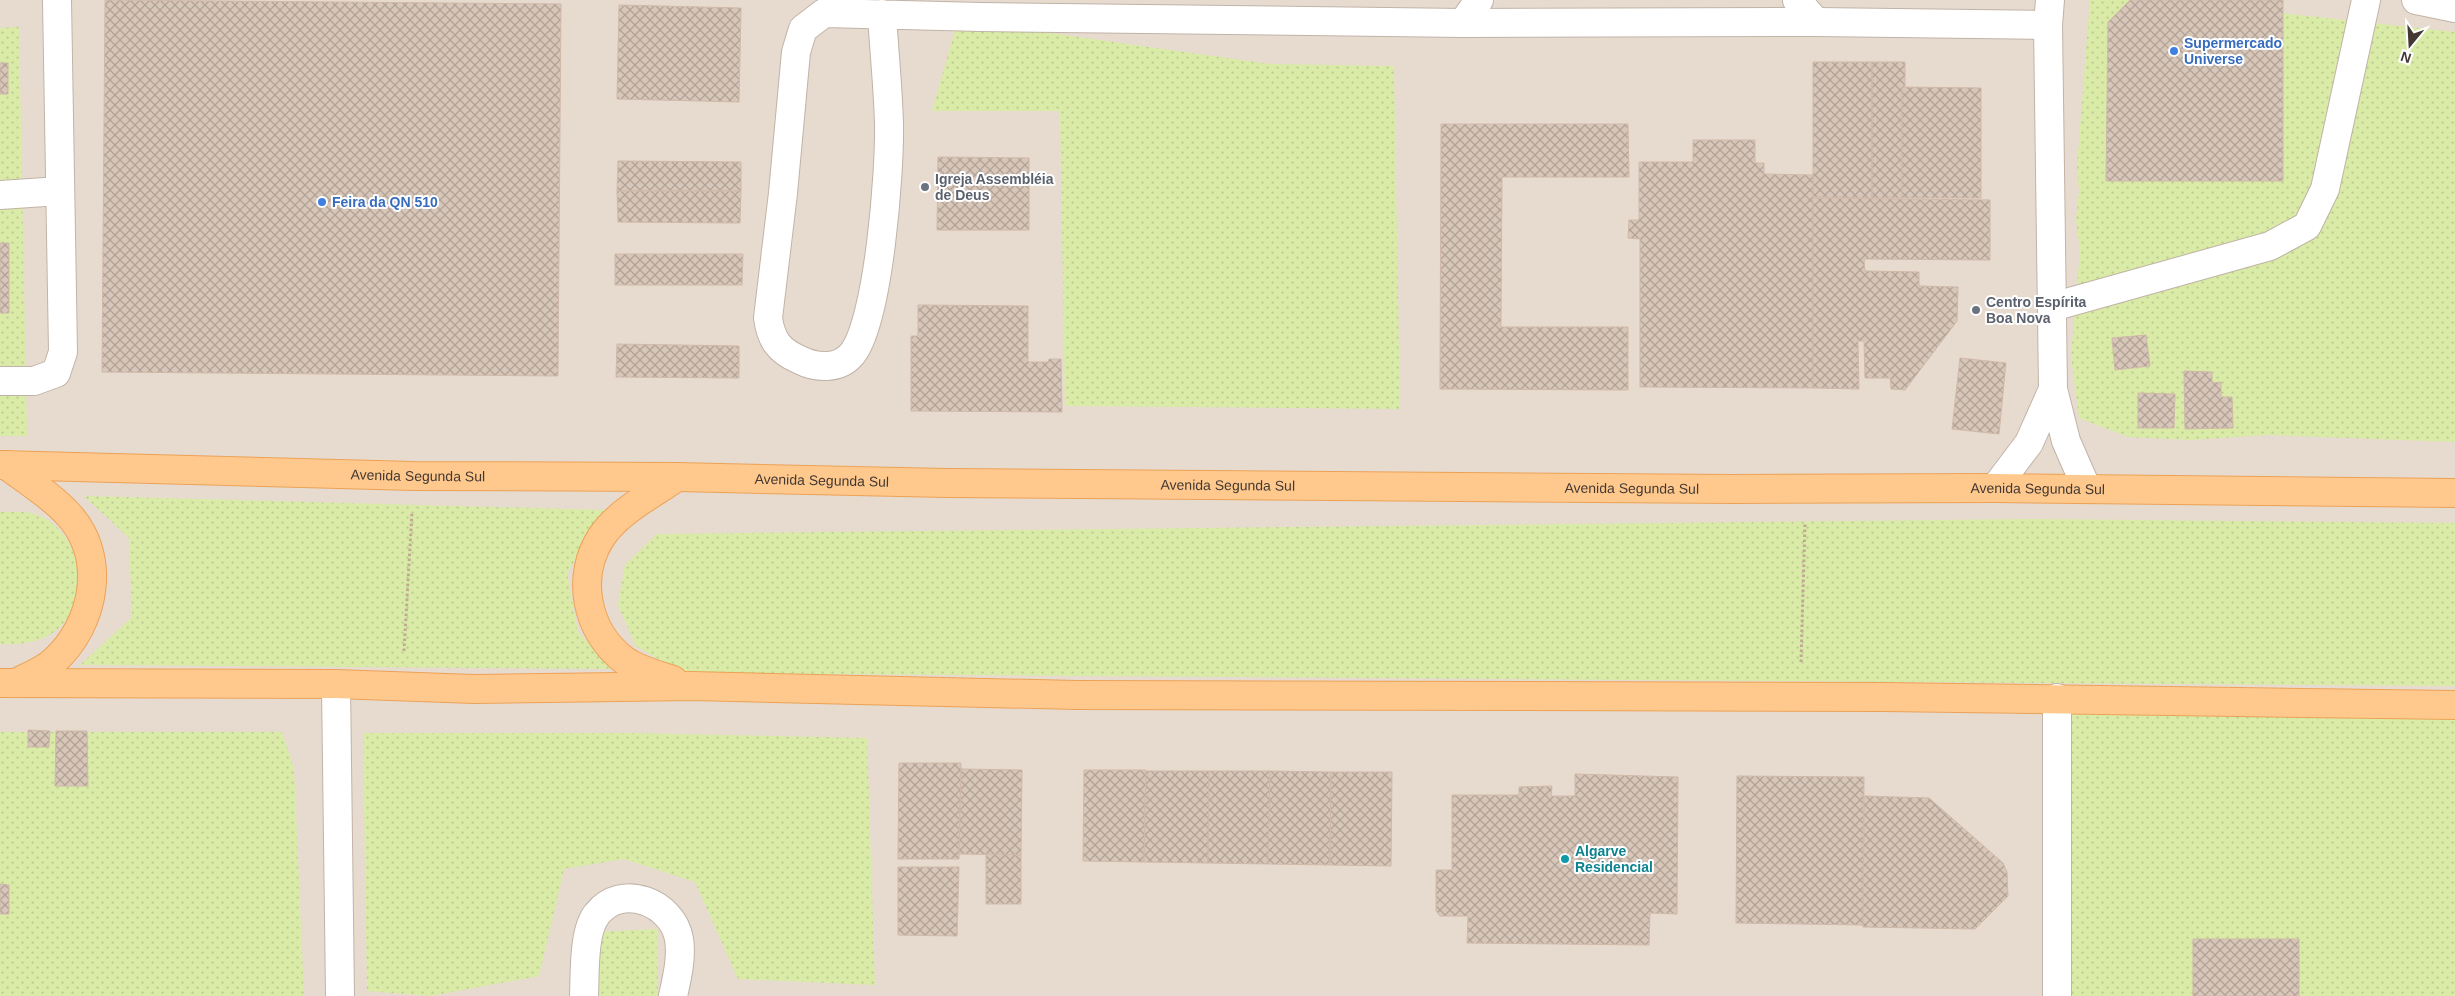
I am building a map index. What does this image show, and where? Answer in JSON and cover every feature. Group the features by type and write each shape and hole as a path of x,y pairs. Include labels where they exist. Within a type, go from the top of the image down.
{"main road":[{"name":"Avenida Segunda Sul","path":"3,465 414,476 677,477 947,484 1806,489 1995,488 2455,493"},
{"path":"3,465 67,512 83,536 92,560 93,588 74,638 53,662 41,671 8,683"},
{"path":"677,477 620,518 602,536 590,565 587,584 589,606 595,627 607,645 633,664 692,686"},
{"path":"8,683 336,684 474,689 692,686 1086,695 2057,698 2455,705"}],"street":[{"path":"0,380 34,381 56,373 63,352 57,0"},
{"path":"1463,24 1479,0"},
{"path":"1797,0 1816,22"},
{"path":"2052,307 2270,246 2307,226 2325,189 2366,0"},
{"path":"2416,0 2455,8"},
{"path":"882,14 889,124 883,220 873,296 861,340 852,355 832,366 819,366 787,355 775,344 770,334 768,318 782,202 796,52 803,29 816,6 882,14 981,18 1463,24 1816,22 2049,12 2053,390 2066,441 2087,489"},
{"path":"0,195 60,191"},
{"path":"1995,488 2029,443 2053,390"},
{"path":"336,684 340,996"},
{"path":"2057,698 2057,996"},
{"path":"584,996 590,930 596,914 608,904 622,898 640,900 657,906 671,918 679,939 679,962 673,996"}],"path":[{"path":"402,686 414,476"},
{"path":"1800,697 1806,489"}],"shaded area":[{"path":"0,0 2455,0 2455,996 0,996"}],"green space":[{"path":"2090,0 2164,0 2455,32 2455,442 2266,435 2192,440 2128,437 2079,418 2071,356 2080,251 2076,220 2079,191 2077,166"},
{"path":"958,20 1270,64 1394,66 1400,409 1065,406 1060,111 932,111"},
{"path":"19,27 27,436 0,436 0,28"},
{"path":"84,496 606,510 567,573 578,632 613,669 80,665 132,617 129,538"},
{"path":"0,512 31,513 48,520 61,532 71,546 77,563 79,581 77,599 70,615 58,629 38,640 16,644 0,644"},
{"path":"2031,519 2455,523 2455,686 682,673 636,646 618,605 625,565 657,534"},
{"path":"2057,698 2455,705 2455,996 2057,996"},
{"path":"0,732 282,732 294,769 304,996 0,996"},
{"path":"363,733 633,733 867,738 875,985 738,979 695,882 624,859 564,869 539,976 431,996 367,991"},
{"path":"657,929 658,996 595,996 598,932"}],"building":[{"path":"105,0 561,4 558,376 102,372"},
{"path":"2130,0 2283,0 2283,181 2106,181 2108,22"},
{"path":"619,5 741,8 739,102 617,99"},
{"path":"1813,62 1872,62 1872,198 1813,197"},
{"path":"1872,62 1905,62 1905,86 1902,87 1902,198 1872,198"},
{"path":"0,63 8,63 8,94 0,94"},
{"path":"1902,87 1981,88 1981,198 1902,198"},
{"path":"1441,124 1628,124 1629,177 1502,177 1501,327 1628,327 1628,390 1440,389"},
{"path":"1693,140 1755,140 1755,163 1764,163 1764,174 1813,175 1813,388 1640,387 1640,239 1628,238 1629,220 1639,220 1639,162 1693,162"},
{"path":"938,157 1029,158 1029,230 937,230"},
{"path":"618,161 741,162 741,191 617,191"},
{"path":"617,191 741,191 740,223 618,222"},
{"path":"1813,198 1990,200 1990,260 1864,259 1865,271 1919,272 1919,286 1958,287 1957,321 1905,390 1891,389 1890,378 1865,378 1864,341 1858,341 1859,389 1813,388"},
{"path":"0,243 9,243 9,313 0,313"},
{"path":"615,254 743,254 742,285 615,285"},
{"path":"918,305 1028,306 1028,362 1048,362 1049,359 1061,359 1062,412 911,411 911,336 918,336"},
{"path":"2146,335 2150,366 2115,370 2112,338"},
{"path":"617,344 739,346 739,378 616,377"},
{"path":"1960,358 2006,363 1999,434 1952,429"},
{"path":"2184,371 2212,372 2212,383 2221,382 2221,397 2232,397 2233,428 2185,429"},
{"path":"2138,393 2175,394 2174,428 2138,428"},
{"path":"28,730 50,731 49,747 28,747"},
{"path":"56,731 87,731 88,786 55,786"},
{"path":"899,763 961,763 959,859 898,859"},
{"path":"961,769 1022,770 1021,855 959,854"},
{"path":"1084,770 1146,770 1144,862 1083,861"},
{"path":"1146,771 1209,771 1208,863 1144,862"},
{"path":"1209,771 1270,771 1268,864 1208,863"},
{"path":"1270,771 1331,772 1330,865 1268,864"},
{"path":"1331,772 1392,772 1391,866 1330,865"},
{"name":"Algarve Residencial","path":"1575,774 1678,777 1677,914 1650,913 1649,945 1467,943 1468,916 1440,916 1436,911 1436,870 1452,870 1452,795 1519,795 1519,787 1552,786 1551,796 1575,796"},
{"path":"1737,776 1864,777 1863,925 1736,923"},
{"path":"1864,796 1929,798 2003,863 2007,872 2008,896 1975,929 1863,927"},
{"path":"986,854 1021,855 1021,904 986,904"},
{"path":"898,867 959,867 957,936 898,935"},
{"path":"0,884 9,885 9,914 0,914"},
{"path":"2193,939 2299,939 2299,996 2193,996"}],"place":[{"name":"Supermercado Universe","path":"2174,51"},
{"name":"Igreja Assembléia de Deus","path":"925,187"},
{"name":"Feira da QN 510","path":"322,202"},
{"name":"Centro Espírita Boa Nova","path":"1976,310"},
{"name":"Algarve Residencial","path":"1565,859"}]}
